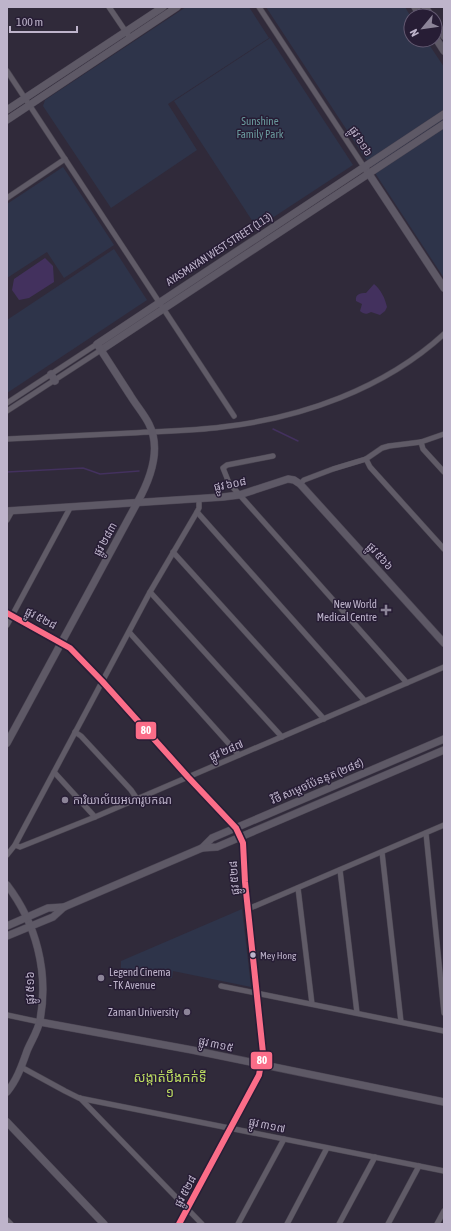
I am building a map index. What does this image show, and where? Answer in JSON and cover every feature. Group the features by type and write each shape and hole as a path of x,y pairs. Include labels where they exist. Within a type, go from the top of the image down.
{"street":[{"path":"109,7 130,38"},
{"path":"7,120 27,102 125,32 163,7"},
{"path":"7,110 27,102 177,7"},
{"name":"ផ្លូវ ៦១៦","path":"259,7 444,288"},
{"path":"7,71 234,416"},
{"name":"AYASMAYAN WEST STREET (113)","path":"99,347 200,275 444,114"},
{"name":"AYASMAYAN WEST STREET (113)","path":"7,411 53,377 205,282 444,124"},
{"path":"418,131 423,138"},
{"path":"7,198 65,159"},
{"path":"291,215 296,222"},
{"path":"200,275 205,282"},
{"path":"7,439 221,428 266,420 297,412 343,396 380,379 406,364 444,334"},
{"name":"ផ្លូវ ២៨៣","path":"7,743 147,485 152,472 154,455 149,424 99,347"},
{"name":"AYASMAYAN WEST STREET (113)","path":"7,403 53,377"},
{"path":"300,484 304,480 366,458 382,448 421,442 444,434"},
{"path":"421,442 423,449 444,472"},
{"path":"273,456 227,465 223,468 229,483 407,683"},
{"path":"366,458 370,467 444,549"},
{"name":"ផ្លូវ ៦០៨","path":"9,511 199,500 239,495 288,479 294,480 300,484"},
{"name":"ផ្លូវ ៥៦៦","path":"300,484 444,643"},
{"path":"7,855 15,845 150,592 199,508 199,500"},
{"path":"7,625 10,614 70,508"},
{"path":"7,520 9,511"},
{"path":"196,512 366,701"},
{"path":"173,552 324,719"},
{"path":"150,592 282,737"},
{"name":"ផ្លូវ ៥២៨","path":"10,614 70,648 236,828 243,843 248,909 263,1053 261,1065 259,1074 179,1224"},
{"path":"129,632 239,755"},
{"name":"ផ្លូវ ២៨៧","path":"15,845 20,847 95,817 444,667"},
{"path":"75,732 81,736 137,799"},
{"name":"វិថី សម្តេចប៉ែននុត (២៨៩)","path":"202,848 212,838 444,739"},
{"name":"វិថី សម្តេចប៉ែននុត (២៨៩)","path":"7,936 52,917 64,907 202,848 217,847 444,750"},
{"path":"54,772 95,817"},
{"path":"248,909 444,825"},
{"path":"426,833 444,1014"},
{"path":"382,852 401,1022"},
{"path":"340,870 357,1013"},
{"name":"ផ្លូវ ៥១៦","path":"7,885 20,904 31,926 40,958 43,997 40,1022 17,1077 7,1092"},
{"path":"298,888 312,1004"},
{"name":"វិថី សម្តេចប៉ែននុត (២៨៩)","path":"7,926 48,908 64,907"},
{"path":"221,986 444,1031"},
{"name":"ផ្លូវ ៣១៥","path":"7,1015 192,1050 444,1102"},
{"name":"ផ្លូវ ៣១៧","path":"21,1067 79,1098 444,1171"},
{"path":"79,1098 202,1224"},
{"path":"7,1122 104,1224"},
{"path":"238,1224 284,1139"},
{"path":"288,1224 327,1148"},
{"path":"339,1224 375,1157"},
{"path":"388,1224 419,1166"},
{"path":"437,1224 444,1211"},
{"path":"7,1220 11,1224"}],"green space":[{"path":"186,7 249,7 269,38 168,104 197,150 111,208 43,106 45,100"},
{"path":"266,7 405,7 403,8 403,48 431,48 444,67 444,278"},
{"name":"Sunshine Family Park","path":"270,38 353,165 257,228 174,101"},
{"path":"63,167 114,245 64,278 47,252 7,278 7,204"},
{"path":"114,249 147,300 7,393 7,320"},
{"path":"242,909 251,987 173,971 172,978 121,968 121,961"}],"shaded area":[{"path":"45,258 53,266 54,282 29,298 19,300 12,290 14,279"},
{"path":"374,284 382,294 387,307 380,315 371,312 366,314 363,313 360,311 362,304 356,301 357,295 366,293"}],"waterway":[{"path":"273,429 298,441"},
{"path":"7,472 83,468 100,474 139,471"}],"transit line":[{"name":"80","path":"7,613 70,648 236,828 243,843 245,882 263,1053 259,1075 179,1224"}],"place":[{"name":"New World Medical Centre","path":"386,610"},
{"name":"ការិយាល័យអហារូបកណ","path":"65,800"},
{"name":"Mey Hong","path":"253,955"},
{"name":"Legend Cinema - TK Avenue","path":"101,978"},
{"name":"Zaman University","path":"187,1012"}],"district":[{"name":"សង្កាត់បឹងកក់ទី ១","path":"170,1084"}]}
